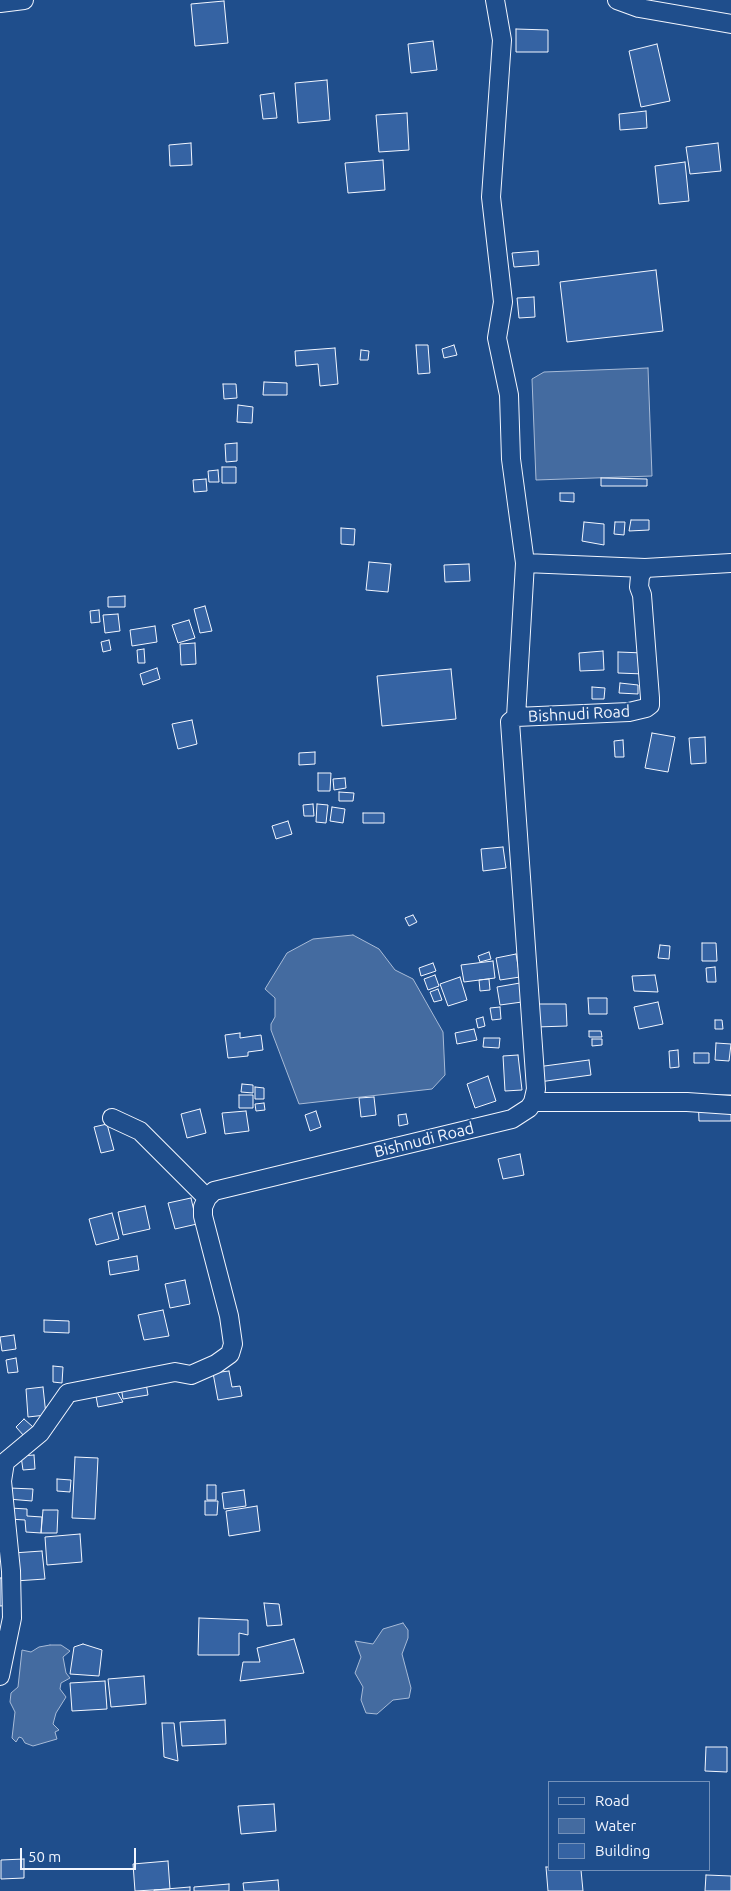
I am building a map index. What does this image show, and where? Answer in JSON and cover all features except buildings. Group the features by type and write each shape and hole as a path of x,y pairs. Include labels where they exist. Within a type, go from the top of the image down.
{"street":[{"path":"0,3 24,0"},
{"path":"496,0 502,40 491,197 503,302 497,338 509,395 511,459 525,563 516,717"},
{"path":"617,0 639,8 731,24"},
{"path":"525,563 645,568 731,564"},
{"name":"Bishnudi Road","path":"208,1198 214,1191 233,1186 512,1119 528,1108 533,1102 536,1089 526,929 509,733 510,722 516,717 628,712 641,710 650,705 642,595 639,587 640,576 645,568"},
{"path":"533,1102 687,1102 731,1105"},
{"path":"0,1676 12,1618 11,1571 2,1481 5,1462 40,1433 68,1393 175,1372 192,1375 224,1359 230,1354 233,1344 229,1316 202,1216 208,1198 140,1131 112,1118"}],"water":[{"path":"648,368 652,476 536,480 532,379 544,372"},
{"path":"353,935 379,949 395,970 413,979 443,1032 445,1075 432,1089 299,1104 271,1030 271,1024 275,1017 275,998 265,989 287,953 313,939"},
{"path":"403,1623 408,1630 408,1638 402,1654 411,1688 409,1698 393,1700 377,1714 366,1713 361,1700 363,1687 355,1673 361,1657 355,1641 373,1644 383,1629"},
{"path":"61,1645 70,1651 63,1657 66,1673 70,1678 61,1683 60,1689 66,1697 56,1713 53,1724 59,1730 55,1732 57,1739 33,1746 25,1743 19,1737 16,1742 12,1738 15,1712 10,1702 11,1693 18,1687 22,1650 31,1652 39,1647"}]}
